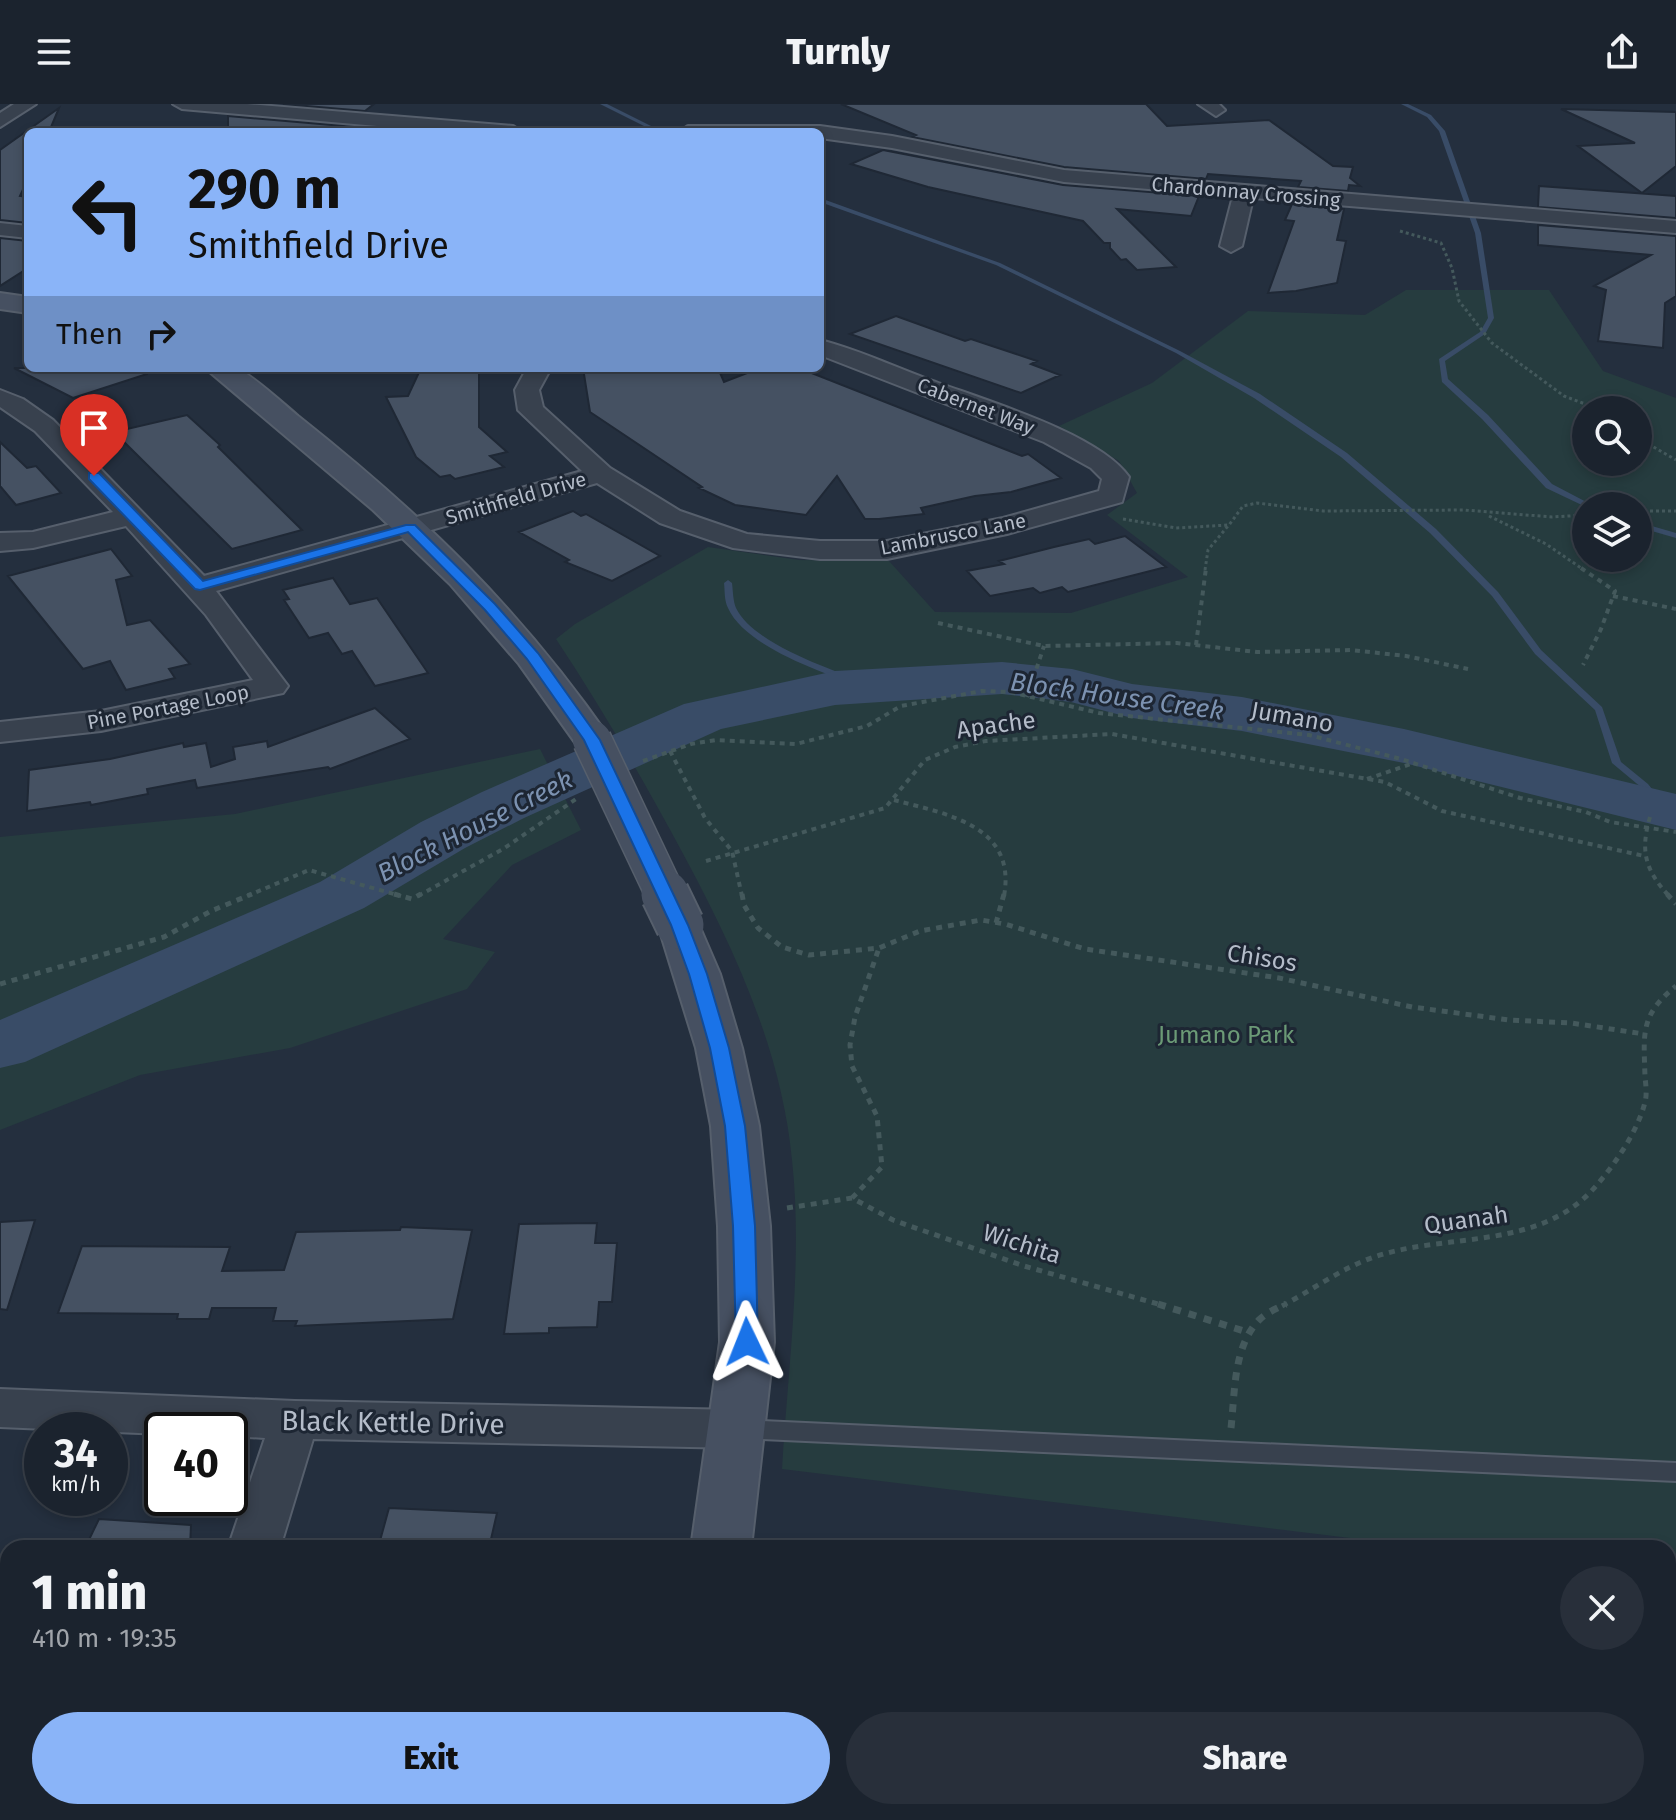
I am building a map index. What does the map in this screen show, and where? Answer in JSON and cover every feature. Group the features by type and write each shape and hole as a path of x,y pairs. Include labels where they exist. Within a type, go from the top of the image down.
{"street":[{"path":"0,121 27,104"},
{"path":"182,104 468,128"},
{"path":"247,128 275,111"},
{"name":"Chardonnay Crossing","path":"824,133 892,142 1035,172 1676,227"},
{"path":"1231,246 1244,192"},
{"path":"0,229 24,232"},
{"path":"0,301 24,304"},
{"name":"Cabernet Way","path":"824,349 1053,436 1100,462 1116,477 1104,495"},
{"path":"224,372 410,527 490,607 532,656 592,740 680,925 719,1048 735,1126 744,1226 747,1342 722,1540"},
{"name":"Lambrusco Lane","path":"537,372 527,390 531,410 601,474 670,517 743,542 820,550 887,550 940,541 1104,495"},
{"name":"Pine Portage Loop","path":"0,398 10,401 56,436 200,586 244,641 272,686 213,701 101,721 0,732"},
{"name":"Smithfield Drive","path":"200,586 601,474"},
{"path":"0,542 33,540 132,516"},
{"name":"Black Kettle Drive","path":"0,1408 295,1420 738,1429"},
{"path":"257,1540 295,1420"}],"lane":[{"path":"738,1429 1676,1472"}],"path":[{"path":"1363,202 1374,217 1396,230 1441,243 1452,268 1459,301 1492,343 1572,399"},
{"path":"1652,446 1676,460"},
{"path":"1104,495 1143,525 1178,530 1229,525"},
{"path":"1196,645 1208,550 1243,506 1257,503 1323,511 1464,510 1484,514 1572,515"},
{"path":"1652,511 1676,511"},
{"path":"1484,514 1546,544 1615,591 1598,629 1596,644 1583,665"},
{"path":"1613,596 1676,609"},
{"path":"938,623 1044,646 1177,643 1257,652 1351,650 1406,656 1468,669"},
{"path":"1027,697 1044,646"},
{"name":"Jumano","path":"631,766 670,751 716,740 796,744 867,726 901,706 982,691 1027,697 1099,713 1309,735 1520,798 1562,805 1610,822 1676,832"},
{"name":"Apache","path":"706,861 874,812 894,800 925,760 955,747 986,741 1077,734 1112,734 1385,782 1442,811 1644,856"},
{"path":"670,751 705,818 732,851"},
{"path":"1366,779 1412,764"},
{"path":"0,984 164,937 211,911 309,870 412,899 503,849 583,794"},
{"path":"894,800 972,822 991,837 1008,869 1007,895 996,923"},
{"path":"1650,817 1644,856 1648,875 1676,904"},
{"name":"Chisos","path":"732,851 744,905 758,928 782,947 809,955 879,948 920,931 981,920 1085,949 1279,978 1412,1007 1509,1020 1571,1023 1644,1034"},
{"path":"787,1208 852,1198 882,1167 879,1125 873,1103 851,1065 850,1026 874,970 879,948"},
{"name":"Quanah","path":"1247,1332 1261,1317 1371,1258 1409,1247 1506,1235 1557,1219 1595,1187 1632,1133 1646,1101 1644,1034 1654,1004 1676,986"},
{"name":"Wichita","path":"852,1198 893,1220 1024,1266 1125,1293 1247,1332"},
{"path":"1228,1452 1241,1347 1247,1332"}],"green space":[{"name":"Jumano Park","path":"1406,290 1549,290 1603,371 1676,398 1676,1540 1366,1540 782,1469 796,1237 792,1160 777,1075 750,993 714,914 632,762 556,639 575,624 708,547 799,560 889,561 935,612 1071,613 1188,577 1107,515 1137,493 1119,461 1059,426 1152,383 1248,311 1365,315"},
{"path":"540,749 581,830 512,865 443,939 495,952 467,989 290,1048 140,1075 0,1130 0,837 235,814"}],"building":[{"path":"283,104 374,104 365,111"},
{"path":"841,104 1146,104 1167,126 1269,120 1333,166 1353,167 1350,178 1360,186 1349,185 1348,191 1298,187 1301,181 1208,174 1206,179 1064,167 912,137 916,135"},
{"path":"59,108 51,128 31,128"},
{"path":"1561,109 1676,112 1676,166 1642,193 1578,146 1635,143"},
{"path":"228,116 343,126 340,128 228,128"},
{"path":"24,133 24,188 20,196 24,196 24,223 0,220 0,150"},
{"path":"883,150 1063,185 1199,196 1191,216 1117,209 1176,267 1137,270 1126,259 1121,260 1110,248 1110,243 1104,243 1083,221 928,187 851,164"},
{"path":"1539,186 1676,196 1676,218 1538,207"},
{"path":"1292,204 1344,209 1337,240 1346,241 1337,283 1268,293 1294,221 1285,220"},
{"path":"1538,225 1676,236 1676,296 1665,303 1663,348 1598,341 1606,290 1594,286 1651,255 1538,245"},
{"path":"0,238 24,241 24,271 0,286"},
{"path":"896,316 965,341 971,339 1037,361 1031,364 1060,375 1021,393 850,334"},
{"path":"14,368 24,368 24,372 147,372 147,374 73,398"},
{"path":"419,372 479,372 479,427 507,452 490,456 504,467 455,479 450,475 440,477 416,457 386,397 408,396"},
{"path":"584,372 720,372 724,382 750,372 809,372 1022,456 1028,454 1061,478 1011,492 921,508 924,514 865,519 837,476 806,515 735,505 699,488 702,487 590,412"},
{"path":"187,415 302,530 232,549 114,432"},
{"path":"0,442 27,468 36,466 61,493 16,505 0,486"},
{"path":"573,511 581,516 586,514 660,556 612,581 565,562 569,560 519,532"},
{"path":"1125,536 1166,567 1068,592 1062,587 1040,593 1033,588 990,596 967,571 1004,564 999,561 1089,539 1095,544"},
{"path":"111,549 132,576 116,580 127,625 150,620 190,664 169,669 175,678 126,690 110,661 83,669 8,576"},
{"path":"333,578 350,604 377,598 428,673 375,686 352,651 342,654 328,633 309,638 284,600 289,599 283,590"},
{"path":"375,708 410,739 330,769 197,788 195,780 147,789 148,794 91,805 90,802 27,811 29,770 110,759 183,743 184,747 206,743 211,767 235,759 233,747 267,741 268,747"},
{"path":"35,1220 7,1310 0,1309 0,1222"},
{"path":"597,1223 595,1243 617,1243 612,1302 599,1302 597,1327 549,1328 549,1333 504,1334 519,1224"},
{"path":"401,1227 472,1230 453,1319 295,1326 297,1321 273,1321 276,1308 212,1308 209,1319 177,1319 178,1314 58,1313 82,1246 230,1247 222,1271 284,1270 296,1232 400,1230"},
{"path":"389,1508 497,1513 491,1540 380,1540"},
{"path":"99,1519 191,1525 190,1540 89,1540"}],"waterway":[{"path":"603,104 652,128"},
{"path":"1404,104 1429,116 1442,131 1478,233 1491,318 1483,333 1441,360 1445,380 1485,417 1549,486 1572,497"},
{"path":"824,201 998,264 1178,352 1257,396 1344,455 1433,531 1495,594 1538,652 1599,709 1617,763 1645,786 1663,809"},
{"path":"1652,528 1676,536"},
{"path":"728,583 732,608 755,634 793,656 869,686"},
{"name":"Block House Creek","path":"0,1046 342,895 443,835 503,805 704,716 835,688 1002,678 1072,686 1132,701 1242,714 1404,746 1676,812"}],"route":[{"path":"94,476 200,586 410,527 490,607 532,656 592,740 680,925 698,974 719,1048 735,1126 744,1226 747,1342"}]}
